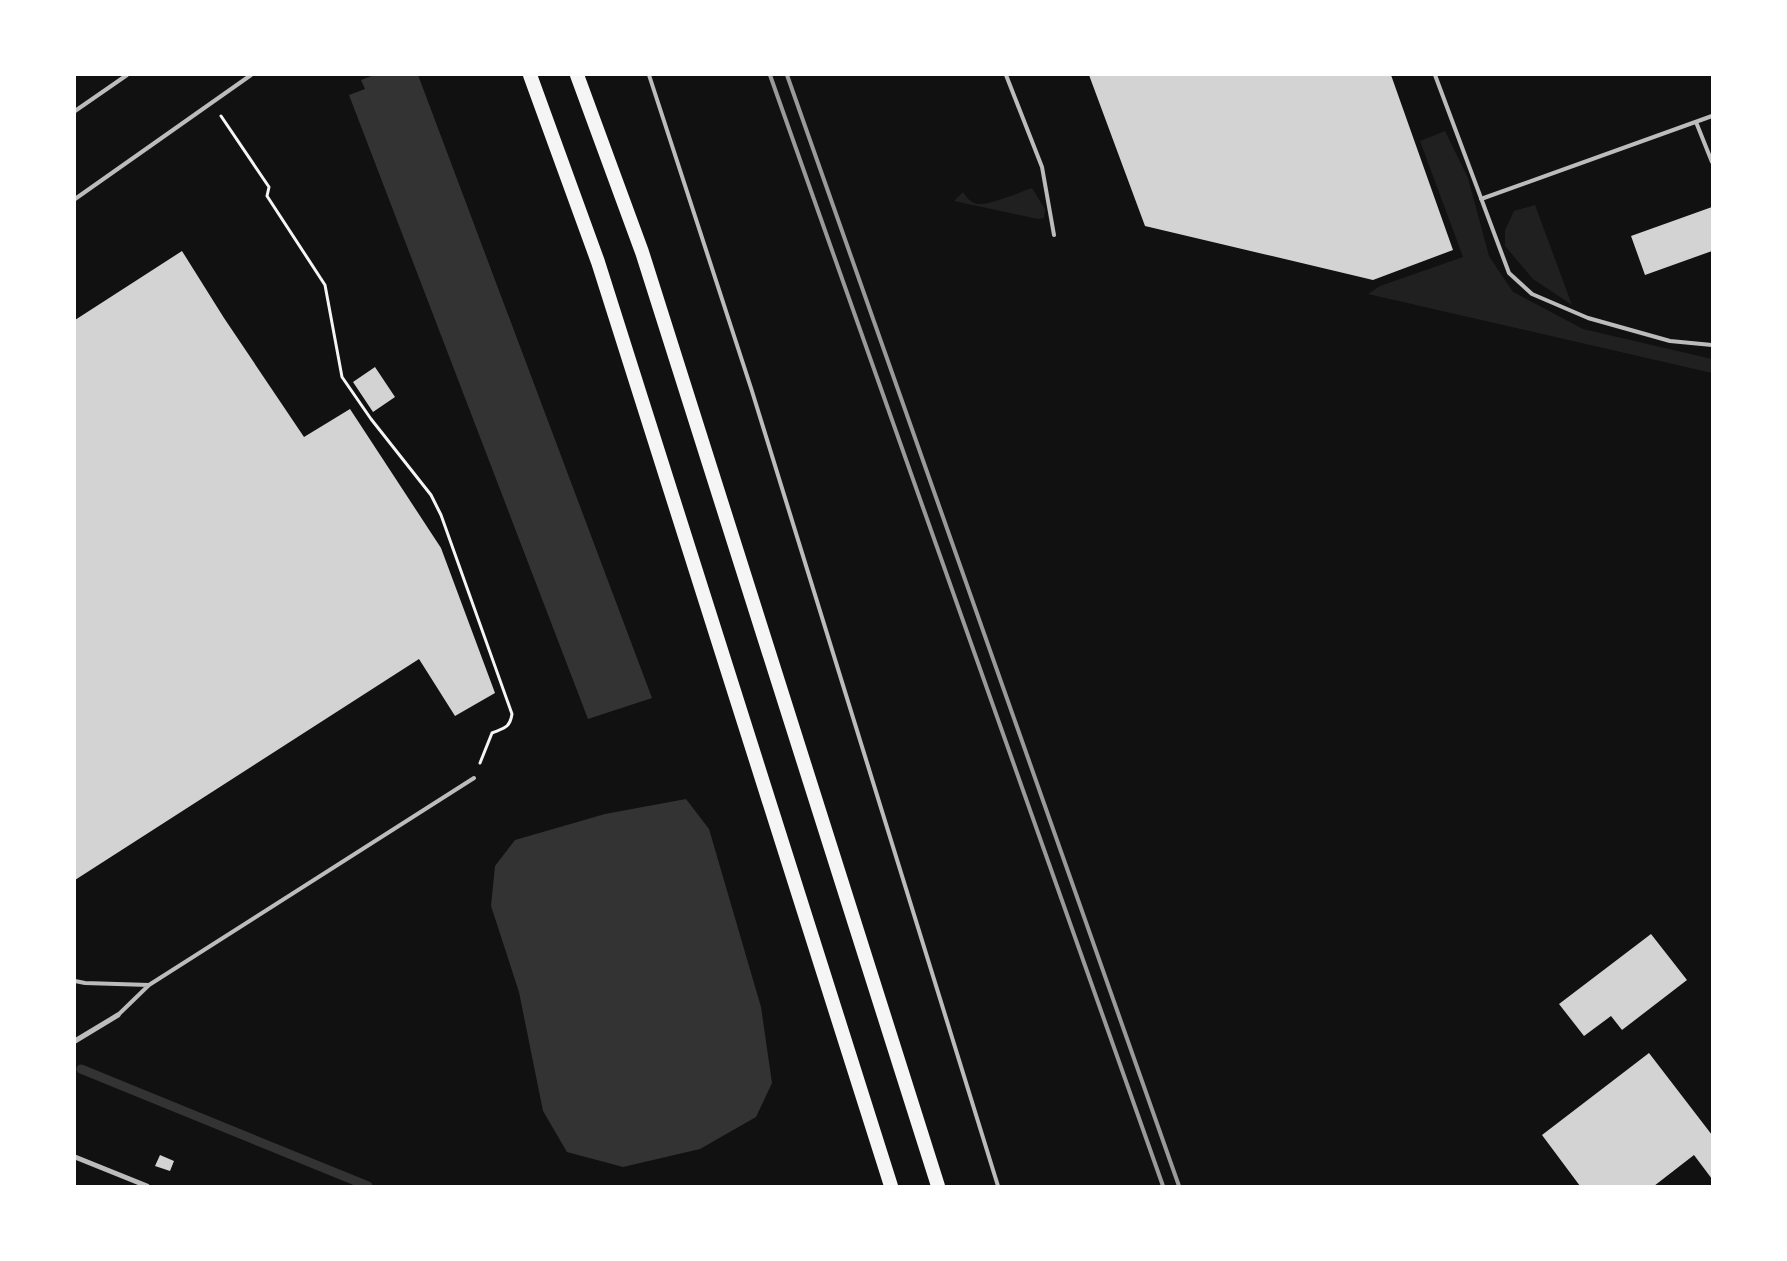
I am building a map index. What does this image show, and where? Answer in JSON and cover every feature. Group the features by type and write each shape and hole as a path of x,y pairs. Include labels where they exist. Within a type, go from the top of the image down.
{"highway":[{"path":"530,75 598,262 891,1186"},
{"path":"576,75 642,252 938,1186"}],"street":[{"path":"75,1041 118,1015"},
{"path":"75,1157 146,1186"}],"lane":[{"path":"75,111 127,75"},
{"path":"75,199 251,75"},
{"path":"649,75 751,388 998,1186"},
{"path":"1006,75 1042,167 1054,235"},
{"path":"1435,75 1509,273 1532,294 1588,318 1670,341 1712,345"},
{"path":"1482,200 1712,116"},
{"path":"1696,122 1712,162"},
{"path":"118,1015 148,985 474,778"},
{"path":"75,981 148,985"}],"path":[{"path":"226,112 221,116 268,187 268,196 325,285 342,377 371,419 431,495 441,515 512,714 510,722 506,727 492,733 474,778"}],"shaded area":[{"path":"374,75 418,75 652,698 588,719 349,95 365,89 361,80"},
{"path":"1445,131 1468,178 1489,256 1513,292 1583,329 1712,359 1712,373 1368,294 1380,286 1463,257 1420,141"},
{"path":"1032,188 1045,209 1044,218 1038,219 954,201 963,192 973,203 983,204"},
{"path":"1535,205 1572,305 1533,279 1505,246 1505,230 1514,211"},
{"path":"686,799 709,829 761,1007 772,1083 756,1117 700,1149 623,1167 567,1152 543,1111 519,992 491,906 495,866 515,840 605,814"}],"building":[{"path":"1089,75 1391,75 1453,250 1373,280 1145,226"},
{"path":"1712,207 1712,251 1645,275 1631,236"},
{"path":"182,251 224,318 304,437 350,409 441,548 495,693 455,716 419,659 75,880 75,320"},
{"path":"375,367 395,397 373,412 353,382"},
{"path":"1651,934 1687,980 1622,1030 1611,1016 1584,1036 1559,1004"},
{"path":"1649,1053 1712,1135 1712,1179 1694,1155 1654,1186 1580,1186 1542,1135"},
{"path":"160,1155 174,1161 170,1171 155,1166"}],"waterway":[{"path":"81,1069 368,1186"}],"railway":[{"path":"770,75 1163,1186"},
{"path":"787,75 1179,1186"}]}
